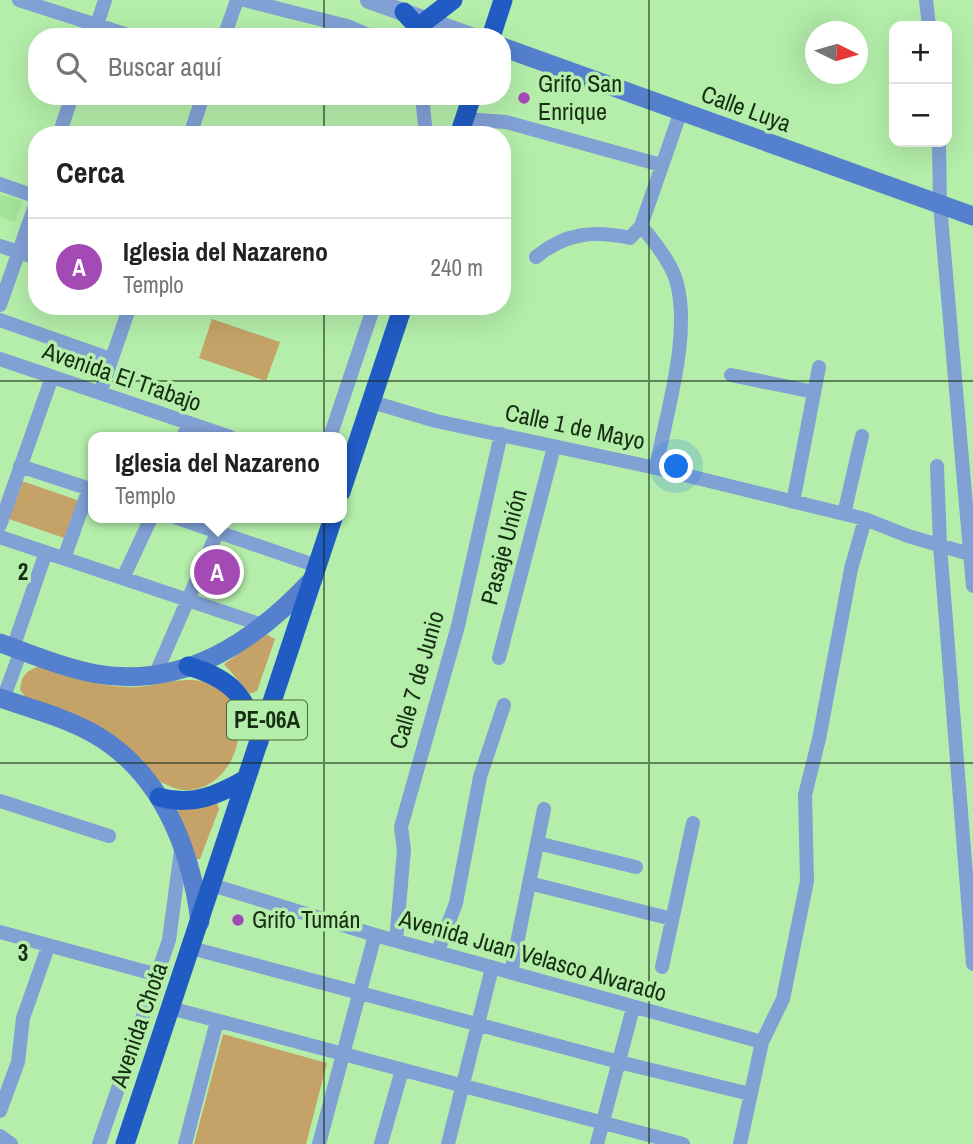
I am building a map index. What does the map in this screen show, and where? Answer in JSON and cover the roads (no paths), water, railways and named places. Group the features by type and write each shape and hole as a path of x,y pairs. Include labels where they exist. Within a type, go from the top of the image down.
{"highway":[{"path":"426,28 453,0"},
{"path":"494,28 503,0"},
{"path":"404,12 420,28"},
{"path":"459,105 462,126"},
{"path":"462,126 469,105"},
{"path":"347,469 400,315"},
{"name":"PE-06A","path":"200,922 331,523"},
{"path":"188,666 210,672 236,691 250,714 259,743"},
{"path":"159,797 173,801 206,798 246,779"},
{"name":"Avenida Chota","path":"125,1144 200,922"}],"main road":[{"name":"Calle Luya","path":"511,50 973,216"},
{"path":"11,647 99,674 156,673 188,666 241,644 265,626 315,572"},
{"path":"1,699 71,723 97,736 119,752 159,797 182,845 196,892 200,922"}],"street":[{"path":"19,0 90,28"},
{"path":"96,28 105,0"},
{"path":"227,28 237,0"},
{"path":"244,0 352,28"},
{"path":"369,0 404,12"},
{"path":"926,0 928,21"},
{"path":"62,126 69,105"},
{"path":"193,126 200,105"},
{"path":"423,105 425,126"},
{"path":"536,257 563,238 592,233 630,237 641,226 681,111"},
{"path":"471,126 506,122 662,165"},
{"path":"939,147 940,205 973,586"},
{"path":"0,184 28,195"},
{"path":"0,305 28,225"},
{"path":"641,226 676,278 680,299 680,328 673,382 656,468"},
{"path":"0,246 28,255"},
{"path":"100,393 127,315"},
{"path":"332,432 371,315"},
{"name":"Avenida El Trabajo","path":"0,320 111,359"},
{"name":"Avenida El Trabajo","path":"0,359 100,393 186,430"},
{"path":"793,502 819,367"},
{"path":"731,375 814,391"},
{"path":"0,525 52,377"},
{"name":"Calle 1 de Mayo","path":"372,402 436,421 656,468 865,519 972,554"},
{"name":"Calle 7 de Junio","path":"396,941 404,850 401,827 458,626 500,434"},
{"path":"844,514 862,436"},
{"name":"Pasaje Unión","path":"499,658 554,447"},
{"path":"20,466 88,488"},
{"path":"937,467 940,545 973,964"},
{"path":"64,558 88,497"},
{"path":"740,1144 762,1042 783,999 807,881 805,795 820,739 851,569 865,519"},
{"path":"123,578 148,523"},
{"path":"190,523 315,572"},
{"path":"156,673 217,533"},
{"path":"0,537 265,626"},
{"path":"1,699 11,647 46,552"},
{"path":"438,951 456,903 480,777 505,705"},
{"path":"0,801 108,836"},
{"path":"512,973 544,809"},
{"path":"662,967 693,823"},
{"path":"537,843 636,867"},
{"path":"99,1144 169,940 182,845"},
{"path":"529,883 672,919"},
{"name":"Avenida Juan Velasco Alvarado","path":"212,885 396,941 762,1042"},
{"path":"0,932 158,975"},
{"path":"319,1144 375,935"},
{"path":"0,1111 19,1062 23,1018 48,947"},
{"path":"191,948 619,1062 750,1094"},
{"path":"447,1144 492,968"},
{"path":"170,1008 683,1144"},
{"path":"597,1144 633,1008"},
{"path":"185,1144 217,1021"},
{"path":"381,1144 402,1070"},
{"path":"0,1136 11,1144"}],"place":[{"name":"Grifo San Enrique","path":"524,98"},
{"name":"Iglesia del Nazareno","path":"217,572"},
{"name":"Grifo Tumán","path":"238,920"}]}
